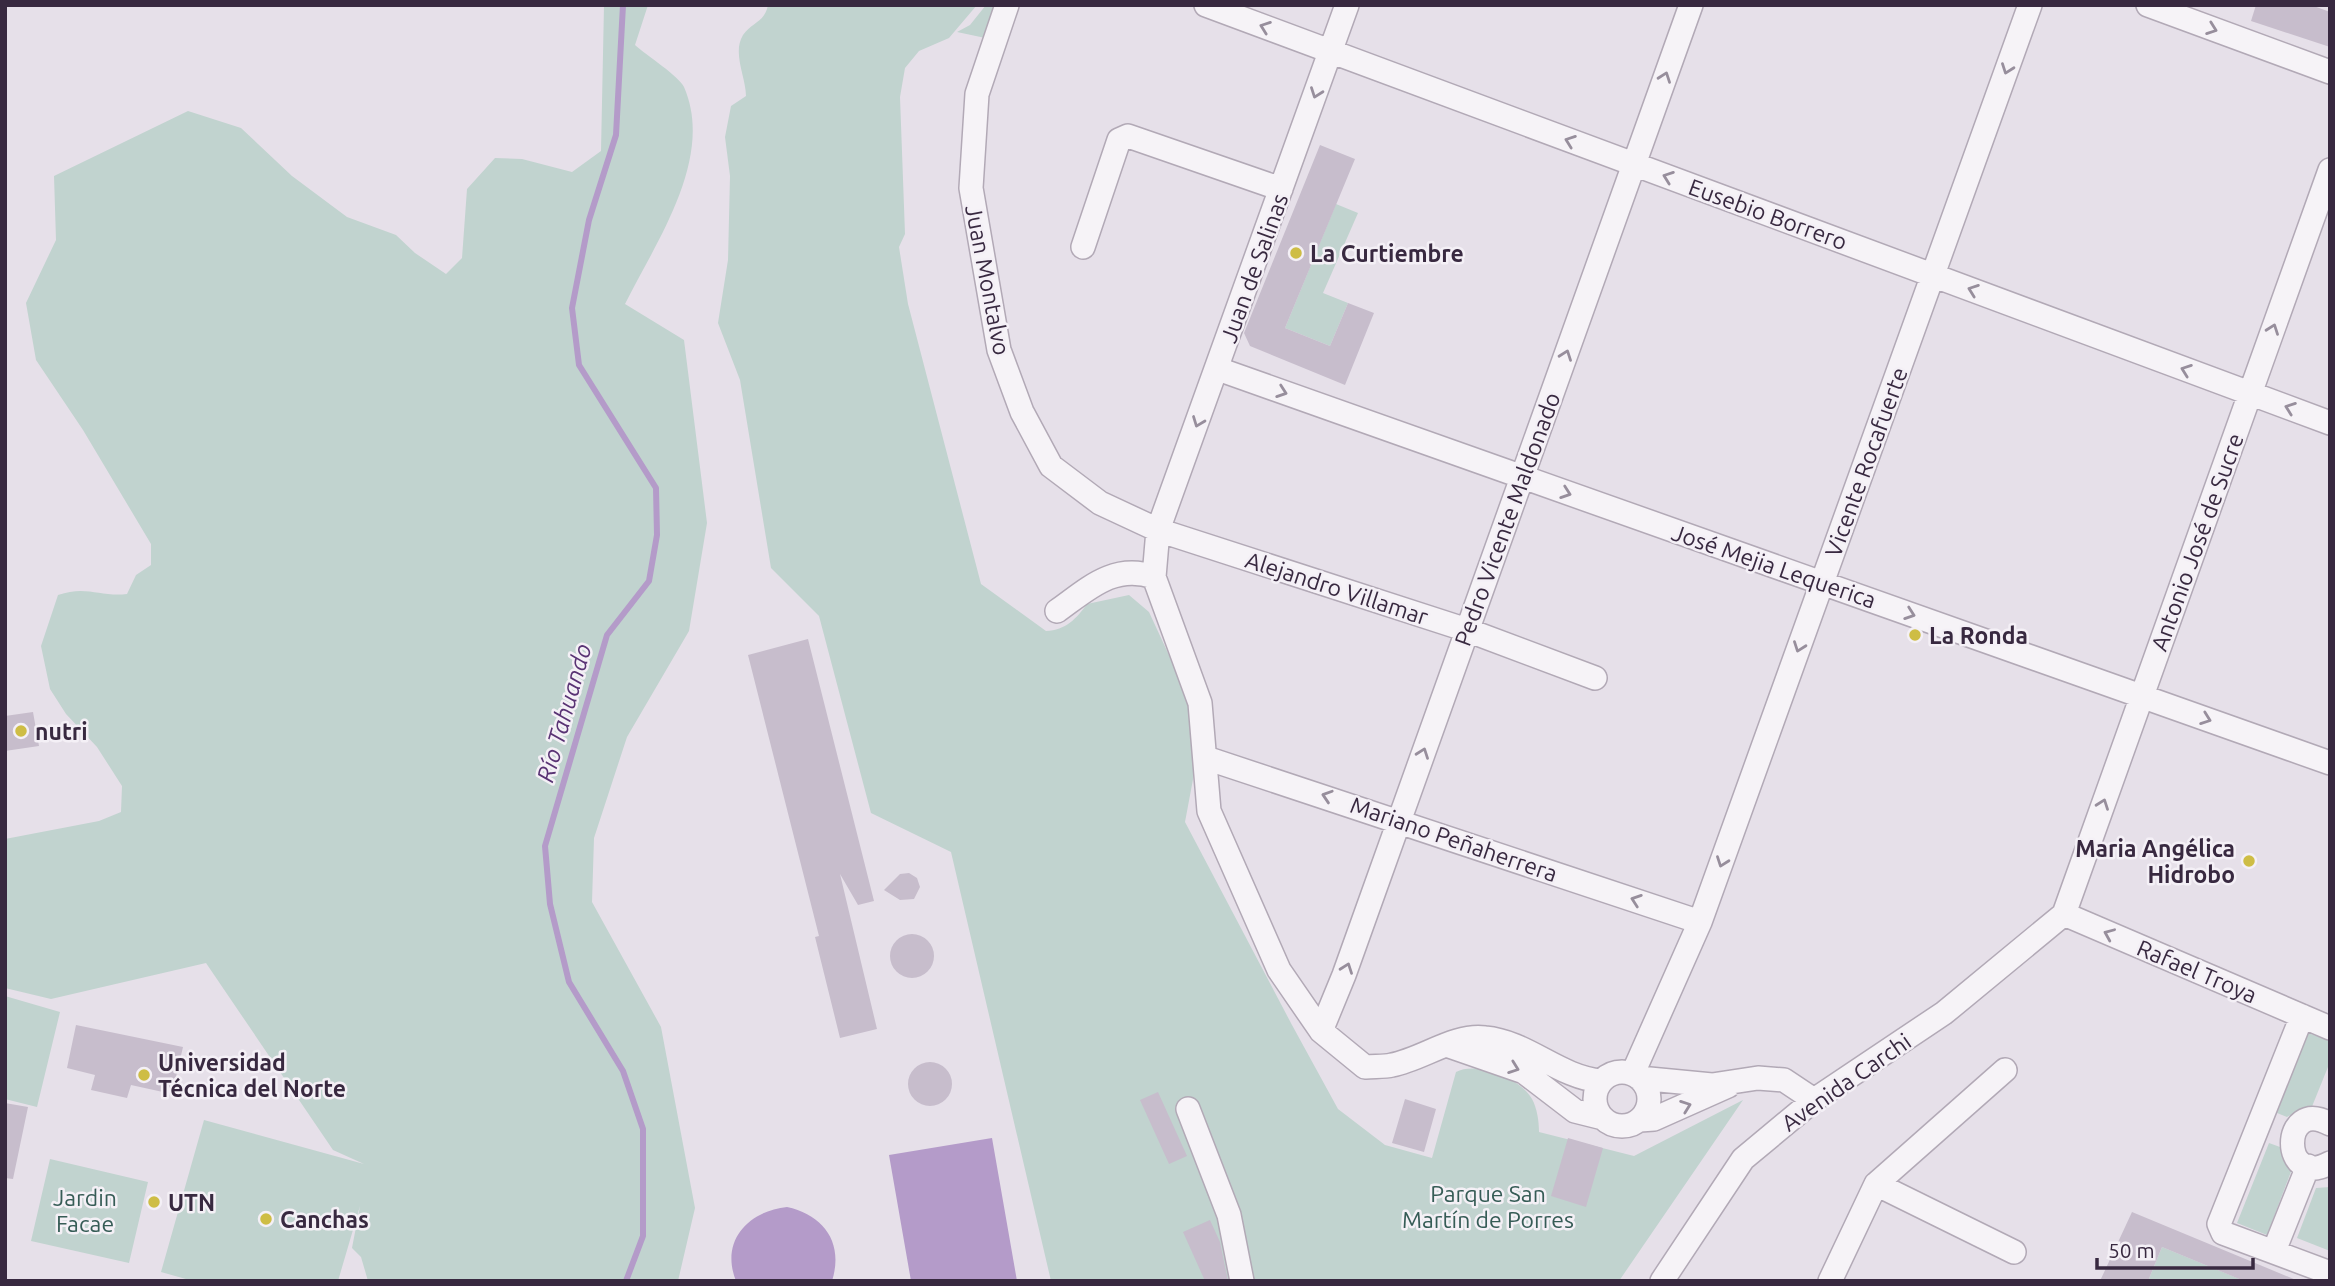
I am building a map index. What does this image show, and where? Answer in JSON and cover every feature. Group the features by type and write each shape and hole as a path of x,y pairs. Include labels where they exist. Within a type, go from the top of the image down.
{"street":[{"name":"Juan Montalvo","path":"1007,5 977,94 971,188 999,350 1022,412 1051,466 1100,503 1158,530"},
{"name":"Eusebio Borrero","path":"1206,5 2330,423"},
{"name":"Juan de Salinas","path":"1154,577 1158,530 1347,5"},
{"name":"Pedro Vicente Maldonado","path":"1321,1031 1691,5"},
{"name":"Vicente Rocafuerte","path":"1636,1075 1700,922 2030,5"},
{"path":"2148,5 2330,72"},
{"path":"1083,247 1119,140 1128,136 1282,189"},
{"name":"Antonio José de Sucre","path":"2064,914 2330,170"},
{"name":"José Mejia Lequerica","path":"1218,369 2330,763"},
{"name":"Alejandro Villamar","path":"1158,530 1467,630 1595,678"},
{"path":"1057,611 1105,577 1141,572 1154,577 1200,704 1209,811 1279,970 1321,1031 1365,1067 1392,1065 1469,1037 1504,1041 1573,1076 1601,1081"},
{"name":"Mariano Peñaherrera","path":"1206,758 1700,922"},
{"name":"Rafael Troya","path":"2064,914 2330,1028"},
{"name":"Avenida Carchi","path":"1662,1281 1743,1158 1814,1100 1944,1013 2064,914"},
{"path":"2302,1016 2262,1123 2219,1224 2223,1233 2330,1273"},
{"path":"1450,1046 1524,1072 1575,1111 1603,1118 1618,1126 1654,1119 1731,1084"},
{"path":"1830,1281 1876,1185 2005,1070"},
{"path":"1603,1118 1595,1102 1595,1093 1601,1081 1611,1073 1712,1085 1758,1078 1784,1080 1814,1100"},
{"path":"1636,1075 1648,1089 1650,1099 1640,1120"},
{"path":"1188,1110 1229,1215 1242,1281"},
{"path":"2274,1251 2319,1165 2294,1156 2292,1135 2304,1122 2328,1115"},
{"path":"2262,1123 2292,1135"},
{"path":"1876,1185 2014,1251"}],"green space":[{"path":"604,5 648,5 635,45 681,82 692,114 692,142 678,199 625,304 684,340 707,523 689,631 627,737 594,838 592,902 661,1027 695,1208 678,1281 368,1281 361,1257 352,1248 360,1206 338,1281 193,1281 161,1272 204,1120 364,1164 333,1150 206,963 51,999 5,988 5,839 99,821 121,812 122,786 97,747 66,714 50,689 41,646 58,595 77,591 127,594 136,575 151,565 151,544 83,430 36,360 26,303 56,240 54,176 188,111 241,128 292,176 347,217 396,235 415,253 446,274 462,258 467,189 495,158 522,159 572,172 601,151"},
{"name":"Parque San Martín de Porres","path":"768,5 977,5 949,38 919,51 905,68 900,97 905,234 899,247 908,304 981,584 1046,631 1070,623 1087,604 1129,595 1149,612 1193,707 1197,758 1185,822 1338,1109 1385,1145 1432,1158 1456,1072 1465,1069 1486,1070 1508,1078 1526,1091 1535,1106 1539,1132 1634,1156 1743,1100 1619,1281 1051,1281 951,852 871,813 819,616 771,568 740,380 718,323 728,260 730,176 725,137 731,106 746,96 739,57 740,42 743,35 761,19"},
{"path":"986,5 1001,5 990,39 957,32 970,25"},
{"path":"1336,204 1358,213 1323,293 1348,303 1330,346 1285,328"},
{"path":"5,996 60,1012 37,1107 5,1099"},
{"path":"2308,1033 2330,1041 2330,1062 2311,1109 2299,1110 2287,1117 2277,1113"},
{"path":"2269,1143 2280,1147 2283,1160 2292,1169 2267,1235 2237,1223"},
{"name":"Jardin Facae","path":"50,1159 148,1182 129,1263 31,1241"},
{"path":"2330,1187 2330,1251 2297,1238 2316,1188"},
{"path":"2162,1247 2242,1280 2148,1281"}],"shaded area":[{"path":"992,1138 1017,1281 911,1281 889,1155"},
{"path":"787,1207 811,1217 828,1233 835,1255 832,1281 736,1281 732,1253 741,1230 760,1215"}],"building":[{"path":"2256,5 2311,5 2330,12 2330,47 2251,21"},
{"name":"La Curtiembre","path":"1320,145 1355,159 1285,328 1330,346 1348,303 1374,313 1345,385 1250,346 1244,333"},
{"path":"808,639 874,901 858,905 840,874 877,1029 840,1038 815,937 819,936 748,655"},
{"name":"nutri","path":"33,712 39,746 5,751 5,716"},
{"path":"909,873 917,878 920,887 914,899 900,900 884,890 900,874"},
{"path":"912,934 921,935 928,940 933,947 933,965 928,972 921,977 912,978 903,977 896,972 891,965 890,956 891,947 896,940 903,935"},
{"path":"76,1025 183,1047 172,1094 131,1085 127,1098 91,1090 95,1075 67,1068"},
{"path":"930,1062 946,1068 952,1084 946,1100 930,1106 914,1100 908,1084 914,1068"},
{"path":"1158,1092 1187,1156 1169,1164 1140,1100"},
{"path":"1405,1099 1436,1109 1424,1152 1392,1143"},
{"path":"5,1103 28,1107 13,1179 5,1178"},
{"path":"1568,1138 1603,1148 1586,1207 1551,1196"},
{"path":"2132,1212 2296,1281 2244,1281 2162,1247 2148,1281 2100,1281"},
{"path":"1210,1220 1220,1242 1228,1281 1205,1281 1183,1232"}],"waterway":[{"name":"Río Tahuando","path":"623,5 616,135 589,220 572,308 579,365 656,488 657,535 649,581 607,635 545,846 550,904 569,982 623,1071 643,1129 643,1236 626,1281"}],"place":[{"name":"La Curtiembre","path":"1296,253"},
{"name":"La Ronda","path":"1915,635"},
{"name":"nutri","path":"21,731"},
{"name":"Maria Angélica Hidrobo","path":"2249,861"},
{"name":"Universidad Técnica del Norte","path":"144,1075"},
{"name":"UTN","path":"154,1202"},
{"name":"Canchas","path":"266,1219"}]}
